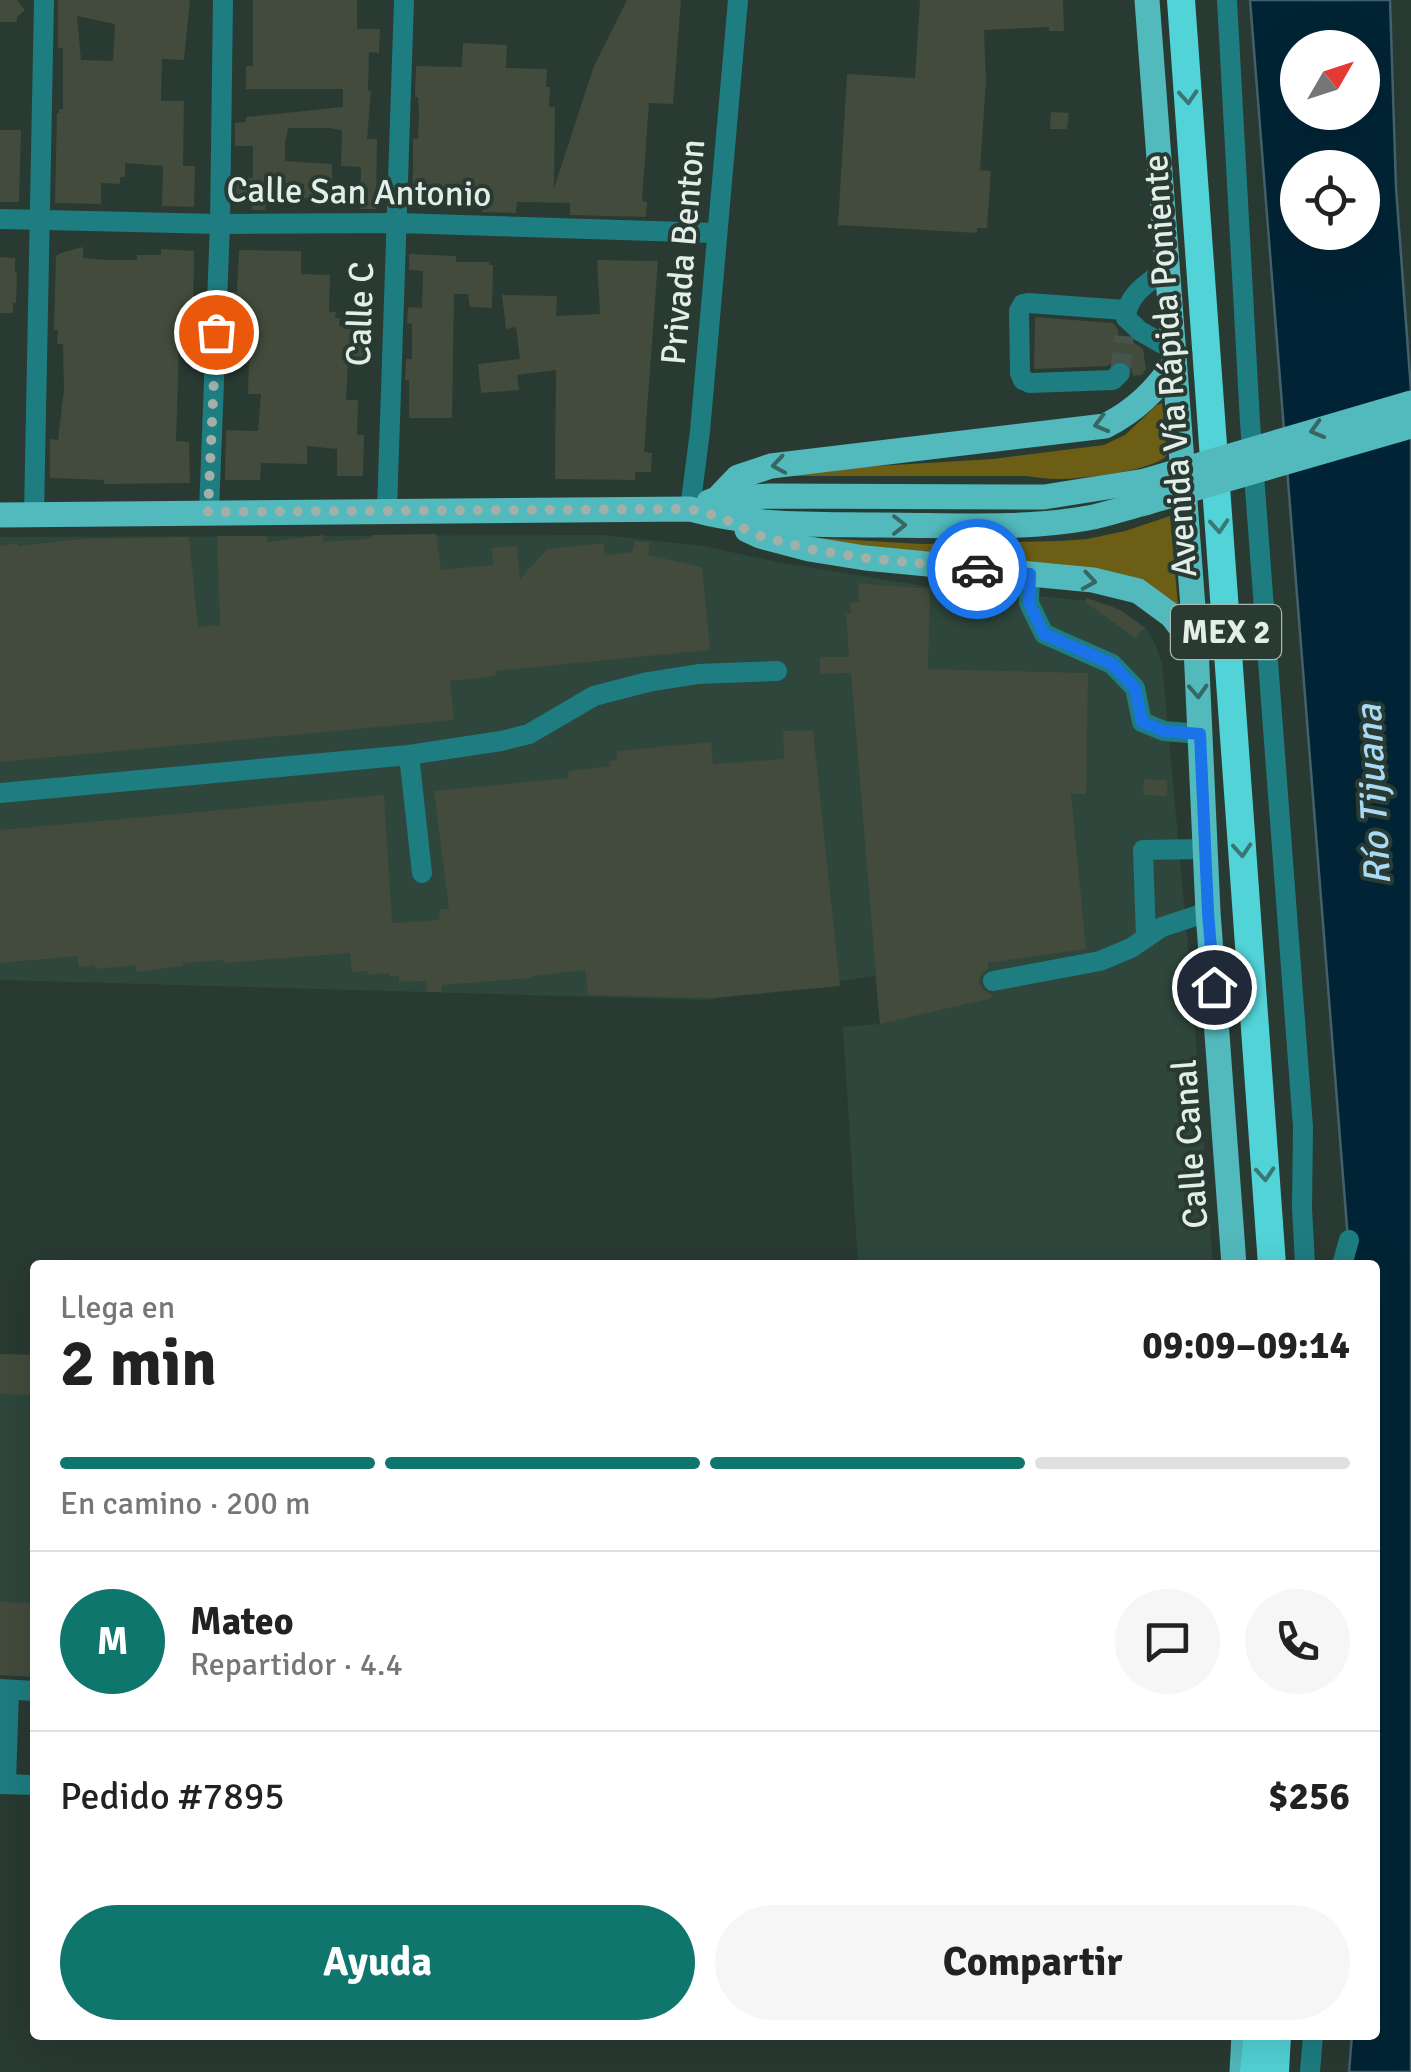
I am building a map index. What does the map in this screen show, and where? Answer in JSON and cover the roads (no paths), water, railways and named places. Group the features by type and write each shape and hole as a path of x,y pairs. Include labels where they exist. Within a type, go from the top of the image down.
{"highway":[{"name":"Avenida Vía Rápida Poniente","path":"1181,0 1272,1260"},
{"path":"1254,2072 1257,2040"},
{"path":"1275,2072 1277,2040"}],"main road":[{"name":"Calle Canal","path":"1147,0 1196,647 1208,912 1234,1260"},
{"path":"718,508 738,476 770,466 1105,426 1122,418 1155,390 1173,357"},
{"path":"0,515 718,508 766,524 1028,524 1090,518 1146,491 1411,403"},
{"path":"1146,491 1411,426"},
{"path":"718,508 760,536 809,549 1093,580 1138,591 1172,616 1196,647"},
{"path":"1242,2072 1244,2040"}],"street":[{"path":"34,515 44,0"},
{"path":"208,512 220,224 223,0"},
{"name":"Calle C","path":"386,510 404,0"},
{"name":"Privada Benton","path":"690,509 738,0"},
{"path":"1227,0 1250,422 1303,1127 1305,1260"},
{"name":"Calle San Antonio","path":"0,219 396,223 716,233"},
{"path":"1125,321 1136,292 1167,269"},
{"path":"1120,373 1112,380 1023,380 1019,311 1022,304 1125,321 1173,357"},
{"path":"1030,574 1029,603 1044,634 1112,664 1135,688 1142,722 1164,731 1200,734"},
{"path":"0,793 410,755 502,741 529,734 594,696 648,682 698,674 777,671"},
{"path":"410,755 422,873"},
{"path":"1146,938 1143,850 1205,848"},
{"path":"993,981 1100,962 1118,956 1162,927 1208,912"},
{"path":"1343,1260 1349,1240"},
{"path":"30,1690 4,1690 3,1784 30,1785"},
{"path":"1310,2072 1313,2040"}],"water":[{"name":"Río Tijuana","path":"1250,0 1390,0 1396,188 1411,390 1411,2072 1349,2072 1352,2040 1380,2040 1380,1260 1350,1260"}],"tunnel":[{"path":"1120,373 1124,336"}]}
